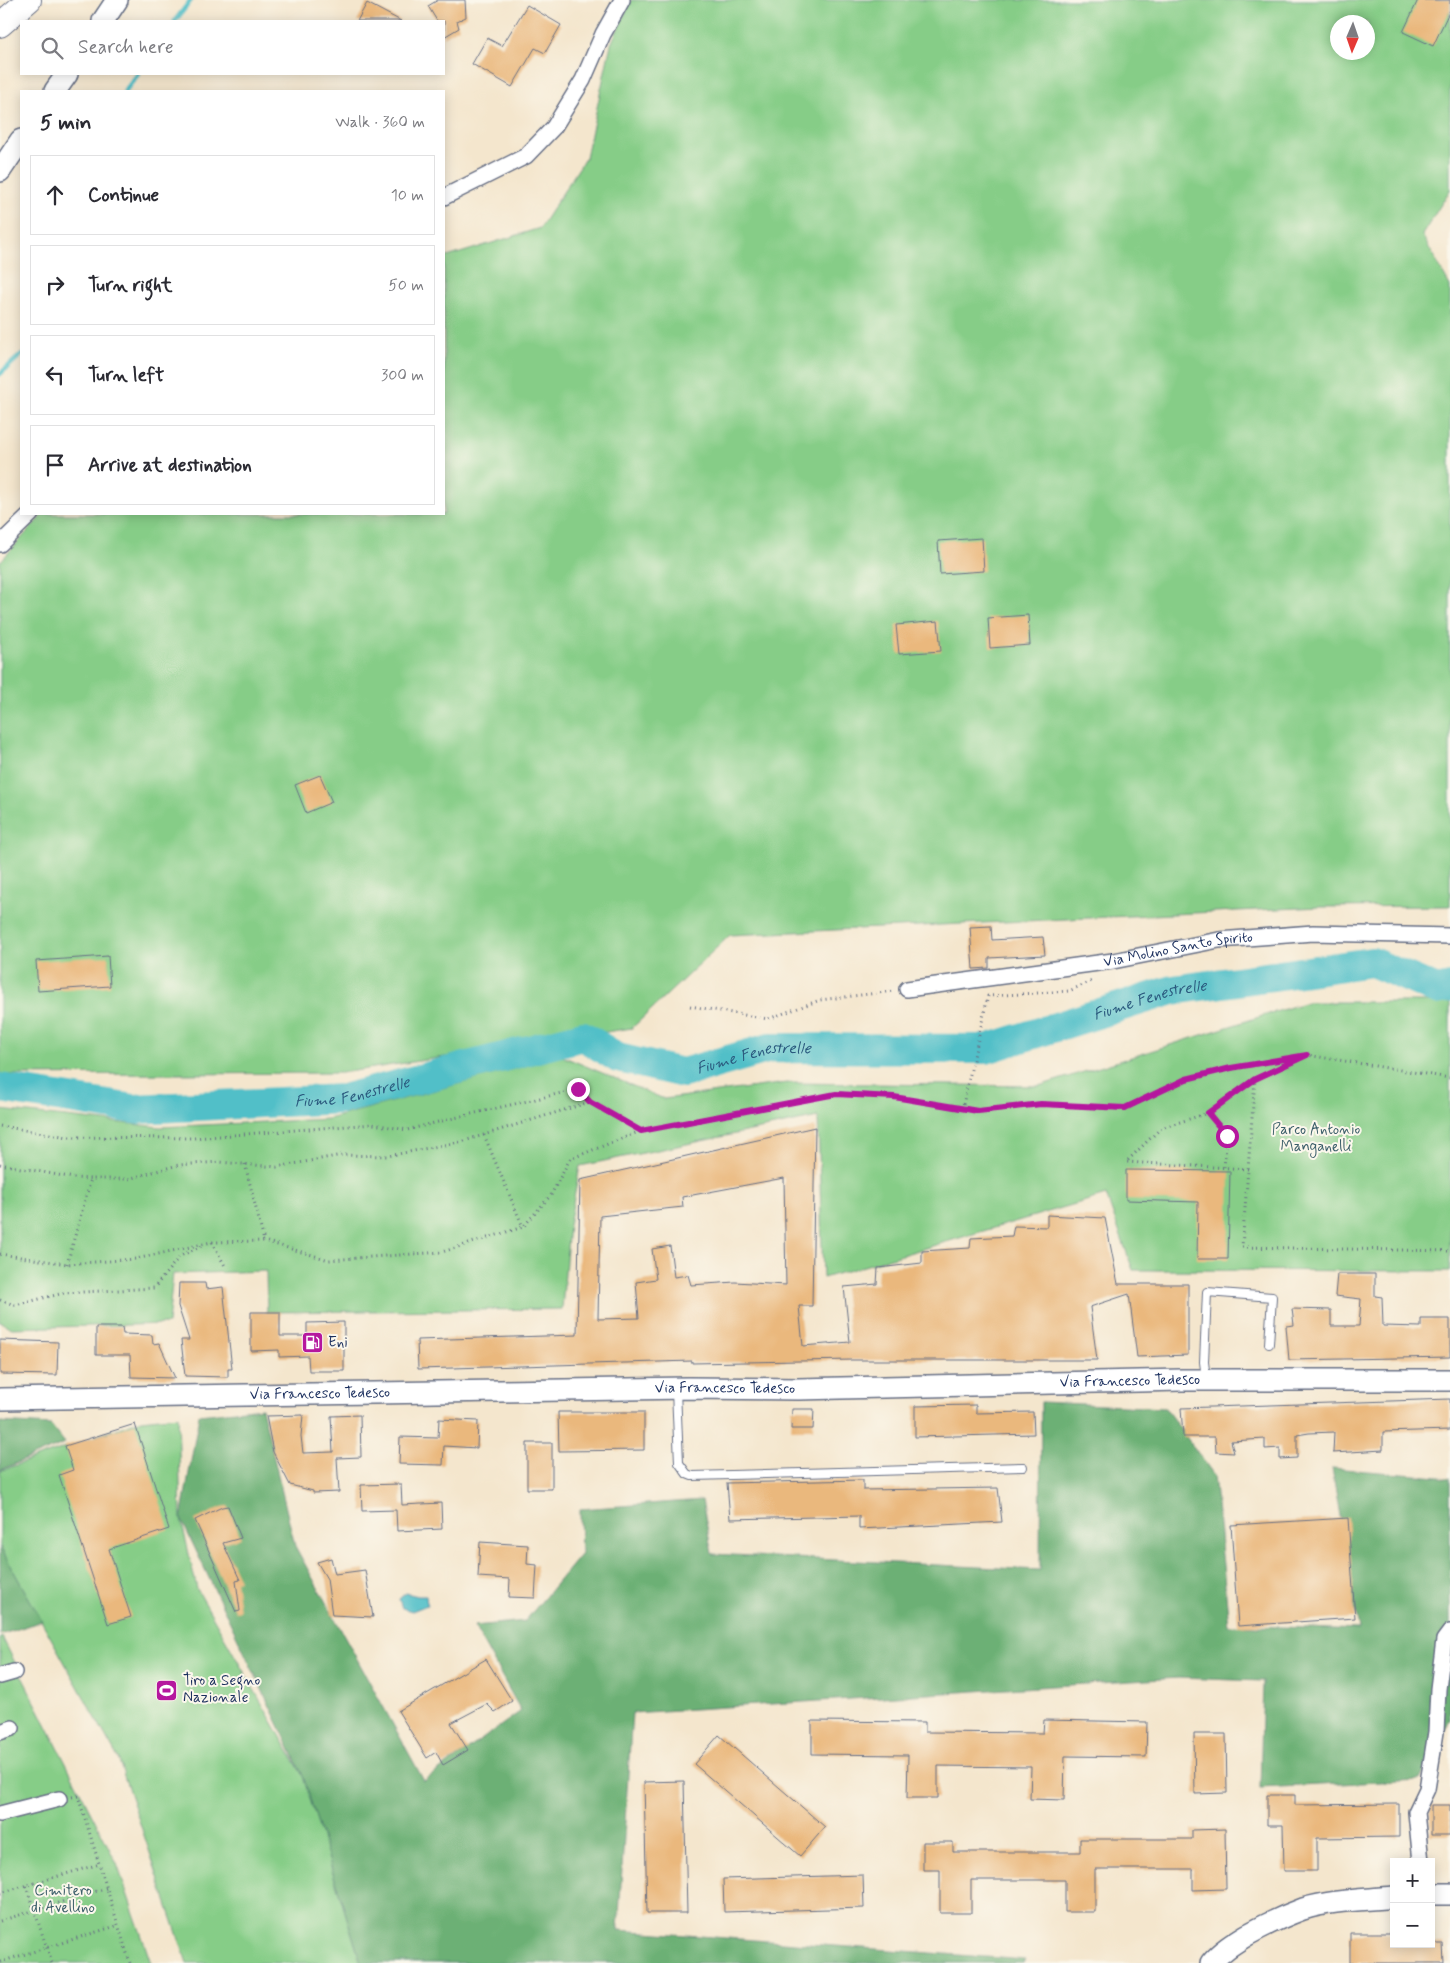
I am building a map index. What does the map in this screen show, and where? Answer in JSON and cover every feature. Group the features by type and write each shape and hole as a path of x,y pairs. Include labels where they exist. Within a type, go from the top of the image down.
{"main road":[{"path":"0,25 29,0"}],"street":[{"path":"104,20 117,0"},
{"path":"445,196 526,156 554,127 583,80 603,34 622,0"},
{"path":"56,90 66,75"},
{"path":"0,171 20,141"},
{"path":"0,544 30,515"},
{"name":"Via Molino Santo Spirito","path":"907,989 1113,961 1228,940 1313,933 1450,936"},
{"name":"Via Francesco Tedesco","path":"0,1399 676,1388 798,1389 1206,1380 1450,1380"},
{"path":"1421,1858 1416,1812 1427,1789 1436,1732 1438,1689 1444,1640 1450,1632"},
{"path":"0,1814 59,1799"},
{"path":"1435,1894 1450,1894"},
{"path":"1211,1963 1218,1955 1237,1941 1262,1927 1304,1909 1338,1902 1390,1897"}],"lane":[{"path":"1206,1380 1204,1362 1207,1292 1272,1297 1269,1344"},
{"path":"676,1388 679,1463 687,1474 692,1476 1022,1467"}],"path":[{"path":"962,1109 988,996 1069,991 1096,979 1113,961"},
{"path":"690,1006 768,1018 820,1000 907,989"},
{"path":"0,1254 67,1264 136,1259 212,1242 264,1241 330,1260 442,1252 523,1227 551,1195 570,1159 641,1131 836,1094 894,1097 978,1111 1041,1104 1125,1108 1186,1079 1231,1068 1307,1055 1450,1078"},
{"path":"1248,1169 1126,1162 1161,1128 1208,1113 1255,1079 1307,1055"},
{"path":"1255,1079 1242,1246 1450,1252"},
{"path":"0,1126 78,1137 194,1138 374,1124 407,1130 578,1089 590,1102 641,1131"},
{"path":"0,1164 74,1178 91,1179 128,1179 178,1165 219,1162 278,1168 342,1155 388,1156 464,1140 590,1102"},
{"path":"1208,1113 1227,1136 1224,1167"},
{"path":"484,1134 523,1227"},
{"path":"245,1164 264,1241"},
{"path":"67,1264 91,1179"},
{"path":"212,1242 224,1266"},
{"path":"0,1300 15,1305 64,1292 154,1288 180,1256 212,1242"},
{"path":"59,1799 78,1796 130,1963"},
{"path":"0,1893 100,1864"},
{"path":"26,1886 52,1963"},
{"path":"0,1921 107,1888"},
{"path":"0,1962 119,1925"}],"green space":[{"path":"631,0 1450,0 1450,190 1422,235 1450,286 1450,906 1320,907 730,935 632,1028 341,1073 0,1075 0,562 42,515 445,515 445,258 540,228 586,157 611,44"},
{"name":"Parco Antonio Manganelli","path":"1307,1002 1450,1002 1450,1271 1133,1270 1106,1195 823,1278 818,1117 580,1166 569,1225 562,1309 267,1312 266,1271 173,1274 168,1324 12,1328 0,1322 0,1110 160,1127 328,1119 562,1056 664,1099 787,1083 1039,1086"},
{"path":"1041,1402 1165,1408 1214,1475 1229,1625 1359,1630 1332,1468 1450,1478 1450,1719 1420,1780 1260,1788 1263,1681 1178,1678 632,1713 618,1930 1026,1960 1024,1963 361,1963 303,1776 181,1519 199,1415 262,1408 295,1546 424,1781 521,1711 474,1626 525,1621 581,1554 580,1509 702,1500 712,1554 1040,1570"},
{"name":"Tiro a Segno Nazionale","path":"178,1416 181,1519 197,1589 303,1776 361,1963 187,1963 118,1758 0,1547 0,1471 141,1420"},
{"path":"0,1422 51,1425 65,1443 0,1470"},
{"path":"0,1547 42,1621 0,1635"},
{"name":"Cimitero di Avellino","path":"2,1637 117,1864 151,1963 0,1963 0,1638"}],"water":[{"path":"406,1593 426,1596 427,1605 412,1611 402,1608 399,1599"}],"building":[{"path":"438,0 465,0 466,17 457,21 459,28 445,36 445,20 436,20 428,6"},
{"path":"1418,0 1450,0 1450,10 1433,46 1403,32"},
{"path":"367,3 399,20 358,20"},
{"path":"527,5 561,25 545,53 535,48 512,87 472,64 487,38 502,46"},
{"path":"982,538 984,571 940,574 938,541"},
{"path":"1028,615 1030,645 990,648 988,618"},
{"path":"938,621 941,651 899,654 896,625"},
{"path":"320,775 332,802 306,813 295,785"},
{"path":"991,926 992,940 1043,937 1045,955 989,958 989,968 973,969 970,927"},
{"path":"108,956 110,986 38,991 36,961"},
{"path":"815,1127 812,1306 799,1306 803,1346 850,1342 844,1287 877,1284 878,1268 922,1263 922,1251 970,1248 971,1238 1012,1236 1014,1226 1047,1227 1047,1215 1105,1218 1118,1284 1188,1284 1188,1355 1137,1357 1129,1294 1090,1307 1097,1360 852,1360 692,1363 692,1361 418,1369 417,1340 577,1335 580,1180","holes":["784,1178 786,1285 735,1282 691,1285 688,1275 674,1277 670,1246 652,1249 656,1279 636,1282 639,1318 598,1319 600,1216 683,1207 682,1197"]},
{"path":"1126,1170 1230,1171 1228,1259 1197,1259 1198,1202 1126,1200"},
{"path":"1337,1274 1375,1274 1375,1296 1382,1297 1383,1326 1421,1327 1421,1319 1450,1319 1450,1357 1289,1360 1286,1326 1294,1325 1292,1309 1331,1310 1331,1326 1359,1326 1361,1299 1335,1296"},
{"path":"179,1283 205,1283 206,1289 223,1287 232,1369 228,1369 228,1377 185,1376 181,1340 189,1340 178,1306"},
{"name":"Eni","path":"251,1312 280,1312 280,1336 307,1336 307,1323 344,1322 344,1371 309,1371 308,1356 279,1357 279,1350 251,1351"},
{"path":"96,1327 122,1327 123,1334 152,1335 153,1344 159,1343 175,1378 131,1377 130,1355 96,1355"},
{"path":"0,1340 58,1342 57,1375 0,1374"},
{"path":"1450,1399 1450,1430 1383,1432 1383,1450 1333,1453 1334,1432 1309,1433 1297,1435 1297,1458 1280,1459 1280,1448 1265,1449 1265,1439 1231,1441 1234,1453 1216,1452 1215,1437 1183,1437 1181,1408"},
{"path":"976,1405 976,1413 1033,1412 1034,1434 915,1437 915,1406"},
{"path":"792,1409 814,1409 813,1429 791,1429"},
{"path":"558,1412 644,1412 644,1450 559,1451"},
{"path":"303,1415 301,1436 303,1453 333,1452 331,1416 360,1415 361,1457 337,1458 339,1492 313,1493 313,1491 290,1485 273,1452 266,1416"},
{"path":"439,1419 478,1421 477,1448 444,1446 443,1465 399,1464 400,1437 438,1438"},
{"path":"135,1424 169,1529 109,1549 131,1617 108,1624 59,1475 73,1470 65,1446"},
{"path":"527,1443 552,1443 552,1489 527,1489"},
{"path":"863,1480 863,1490 998,1488 1002,1522 859,1529 859,1516 730,1519 727,1483"},
{"path":"401,1484 402,1505 441,1503 442,1529 397,1531 396,1510 362,1511 361,1485"},
{"path":"228,1506 241,1538 223,1543 240,1580 236,1581 240,1611 236,1612 195,1520"},
{"path":"1348,1518 1355,1618 1238,1626 1231,1525"},
{"path":"480,1542 528,1545 527,1564 537,1565 535,1598 509,1597 510,1579 478,1577"},
{"path":"331,1558 335,1574 365,1570 373,1617 332,1615 327,1579 317,1562"},
{"path":"486,1659 512,1701 495,1712 487,1704 451,1723 468,1750 443,1765 436,1752 427,1758 398,1711"},
{"path":"1044,1720 1147,1722 1146,1757 1065,1756 1064,1800 1030,1799 1031,1767 938,1766 938,1798 907,1798 908,1755 812,1754 812,1721 925,1722 925,1732 1043,1733"},
{"path":"1194,1734 1226,1734 1227,1793 1195,1794"},
{"path":"719,1735 825,1827 800,1856 694,1764"},
{"path":"684,1781 687,1913 647,1913 644,1782"},
{"path":"1267,1795 1295,1795 1295,1805 1399,1804 1399,1837 1317,1838 1317,1871 1284,1871 1283,1825 1267,1825"},
{"path":"1431,1805 1450,1805 1450,1835 1431,1835"},
{"path":"1225,1829 1226,1889 1193,1890 1193,1869 1095,1869 1095,1912 1065,1912 1065,1880 971,1880 971,1913 940,1913 940,1870 923,1870 923,1842 953,1842 953,1852 1080,1852 1080,1839 1192,1839 1192,1830"},
{"path":"863,1875 864,1908 724,1912 723,1879"},
{"path":"1350,1933 1390,1933 1390,1948 1435,1948 1435,1944 1443,1944 1444,1963 1350,1963"}],"waterway":[{"path":"176,20 191,0"},
{"path":"126,90 137,75"},
{"path":"0,374 20,356"},
{"name":"Fiume Fenestrelle","path":"0,1088 134,1109 343,1099 583,1036 618,1058 683,1073 770,1048 986,1049 1173,990 1372,962 1437,990 1450,987"}],"place":[{"name":"Eni","path":"312,1343"},
{"name":"Tiro a Segno Nazionale","path":"167,1690"}],"route":[{"path":"578,1089 590,1102 641,1131 836,1094 894,1097 978,1111 1041,1104 1125,1108 1186,1079 1231,1068 1307,1055 1255,1079 1208,1113 1227,1136"}]}
